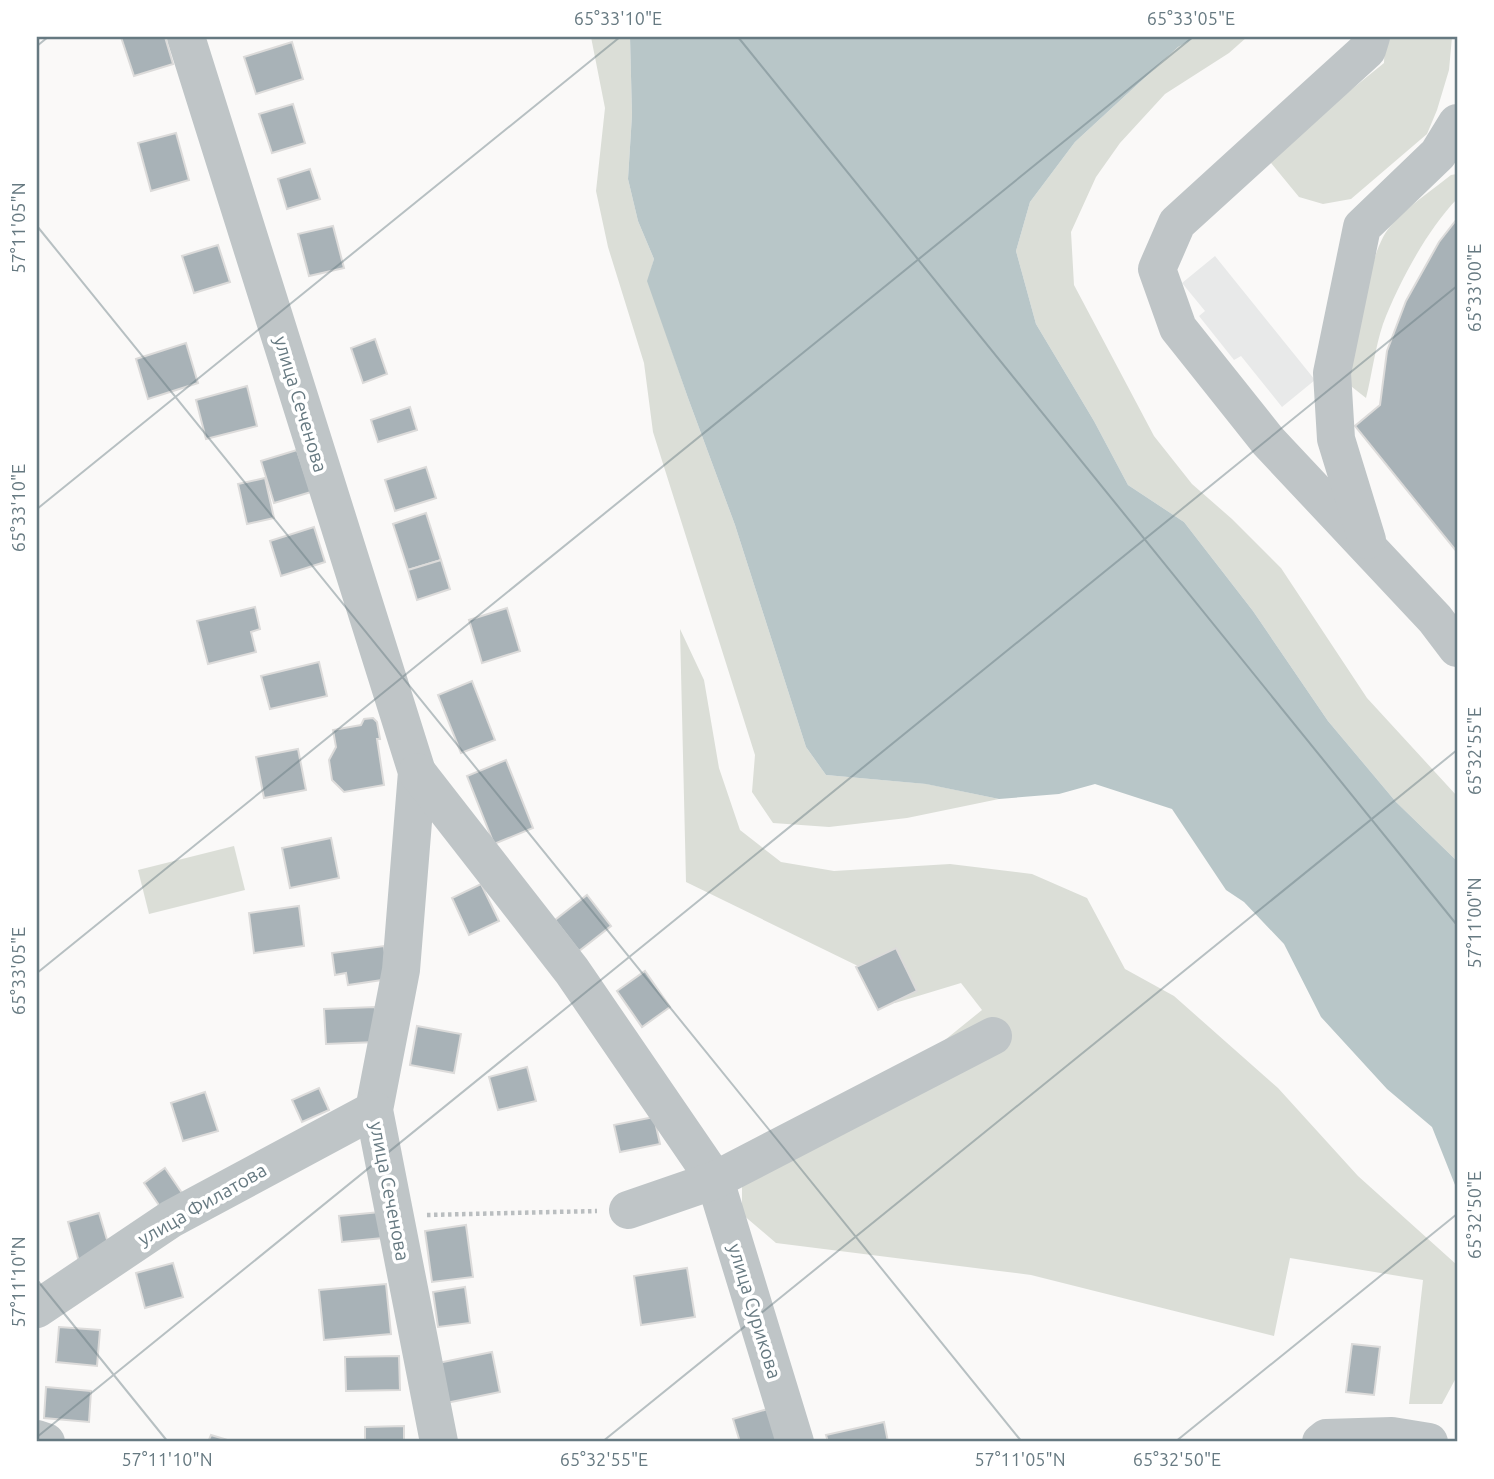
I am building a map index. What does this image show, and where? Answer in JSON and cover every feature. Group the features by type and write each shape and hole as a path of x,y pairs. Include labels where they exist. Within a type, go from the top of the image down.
{"street":[{"name":"улица Сеченова","path":"186,37 417,772 572,971 715,1180"},
{"path":"1371,37 1367,50 1177,223 1157,269 1178,328 1268,441 1435,619 1457,648"},
{"path":"1369,549 1336,439 1332,373 1362,227 1438,154 1454,132"},
{"name":"улица Сеченова","path":"417,772 401,970 374,1110 439,1442"},
{"path":"628,1210 715,1180 993,1037"},
{"name":"улица Филатова","path":"37,1309 171,1219 374,1110"},
{"name":"улица Сурикова","path":"715,1180 795,1442"},
{"path":"1321,1442 1326,1438 1392,1436 1429,1442"},
{"path":"37,1439 46,1442"}],"path":[{"path":"394,1216 628,1210"}],"shaded area":[{"path":"591,37 630,37 632,115 628,179 638,221 654,259 648,281 735,525 806,747 826,775 927,784 999,799 907,818 829,827 773,823 752,792 755,755 653,432 644,363 608,247 596,191 605,108"},
{"path":"630,37 1196,37 1178,47 1075,142 1030,202 1016,251 1036,324 1094,421 1128,485 1184,522 1253,611 1328,721 1396,802 1457,861 1457,1190 1432,1127 1387,1089 1321,1017 1284,944 1244,902 1226,890 1172,809 1095,784 1059,794 999,799 926,784 826,775 806,747 735,525 647,281 654,259 638,221 628,179 632,115"},
{"path":"1196,37 1247,37 1229,53 1165,94 1120,143 1096,177 1071,232 1074,285 1154,436 1192,484 1281,568 1367,698 1457,796 1457,861 1396,802 1328,721 1253,611 1184,522 1128,485 1094,421 1036,324 1016,251 1030,202 1075,142 1178,47"},
{"path":"1385,37 1452,37 1449,70 1427,134 1351,199 1323,204 1299,197 1267,158 1384,63"},
{"path":"1457,174 1457,199 1424,242 1389,308 1378,342 1366,398 1347,383 1358,325 1381,240 1411,206 1451,175"},
{"path":"1215,256 1315,380 1282,407 1241,356 1234,360 1199,316 1205,311 1182,283"},
{"path":"680,629 704,680 719,768 740,830 781,862 834,871 950,864 1032,874 1087,898 1125,969 1174,996 1278,1088 1358,1176 1457,1265 1457,1376 1442,1404 1409,1404 1423,1280 1290,1258 1274,1336 1031,1275 776,1243 742,1214 742,1178 935,1048 982,1010 961,983 895,1003 862,968 686,882"},
{"path":"234,846 245,890 149,914 138,870"}],"building":[{"path":"121,37 165,37 173,64 134,76"},
{"path":"292,42 303,79 256,94 244,57"},
{"path":"293,104 305,143 272,153 259,114"},
{"path":"176,133 189,180 151,191 138,143"},
{"path":"310,169 320,199 287,209 278,179"},
{"path":"1457,219 1457,552 1355,426 1380,405 1387,351 1406,301 1439,242"},
{"path":"333,226 344,268 309,276 298,234"},
{"path":"218,245 230,282 194,293 182,256"},
{"path":"375,339 387,374 363,383 351,348"},
{"path":"186,343 198,383 148,399 136,359"},
{"path":"247,386 257,426 206,439 196,400"},
{"path":"410,407 417,430 378,442 371,420"},
{"path":"297,450 311,492 274,503 261,461"},
{"path":"426,467 436,498 395,511 385,480"},
{"path":"265,478 274,518 247,524 238,484"},
{"path":"426,513 441,560 408,570 393,524"},
{"path":"314,527 325,562 281,576 270,541"},
{"path":"441,560 450,589 417,600 408,570"},
{"path":"255,607 260,629 251,632 256,652 208,664 197,621"},
{"path":"507,608 520,651 482,663 469,620"},
{"path":"319,662 327,696 270,709 261,676"},
{"path":"472,681 495,740 461,753 438,695"},
{"path":"373,718 377,722 380,739 377,739 384,785 344,792 332,780 329,760 336,747 333,730 361,725 364,719"},
{"path":"298,749 306,790 264,798 256,757"},
{"path":"506,760 533,828 494,844 467,776"},
{"path":"331,838 339,878 290,888 282,848"},
{"path":"481,884 499,921 469,935 452,898"},
{"path":"587,895 611,926 579,951 555,920"},
{"path":"299,906 304,946 254,953 249,913"},
{"path":"384,946 389,979 348,985 346,973 335,975 332,953"},
{"path":"896,948 917,991 878,1010 856,967"},
{"path":"645,971 670,1007 642,1027 617,991"},
{"path":"375,1007 377,1042 326,1044 324,1009"},
{"path":"417,1026 461,1034 454,1073 410,1065"},
{"path":"527,1067 536,1101 498,1110 489,1077"},
{"path":"319,1088 329,1110 302,1122 292,1100"},
{"path":"205,1092 218,1131 183,1141 171,1103"},
{"path":"654,1117 660,1144 620,1152 614,1125"},
{"path":"165,1168 182,1193 161,1208 144,1183"},
{"path":"380,1212 383,1238 342,1242 339,1216"},
{"path":"99,1213 111,1253 79,1262 68,1222"},
{"path":"466,1225 473,1277 432,1282 425,1231"},
{"path":"173,1263 183,1297 145,1308 136,1273"},
{"path":"687,1268 695,1317 641,1325 634,1276"},
{"path":"386,1284 391,1334 324,1340 319,1290"},
{"path":"465,1287 470,1323 438,1327 433,1292"},
{"path":"59,1327 100,1330 97,1366 56,1362"},
{"path":"1352,1344 1380,1347 1374,1395 1346,1392"},
{"path":"492,1352 500,1392 446,1403 438,1363"},
{"path":"399,1356 400,1390 346,1391 345,1357"},
{"path":"46,1387 91,1391 89,1422 44,1418"},
{"path":"771,1408 781,1442 740,1442 733,1419"},
{"path":"884,1422 888,1442 828,1442 826,1435"},
{"path":"404,1426 404,1442 365,1442 365,1427"},
{"path":"211,1435 234,1442 208,1442"}]}
